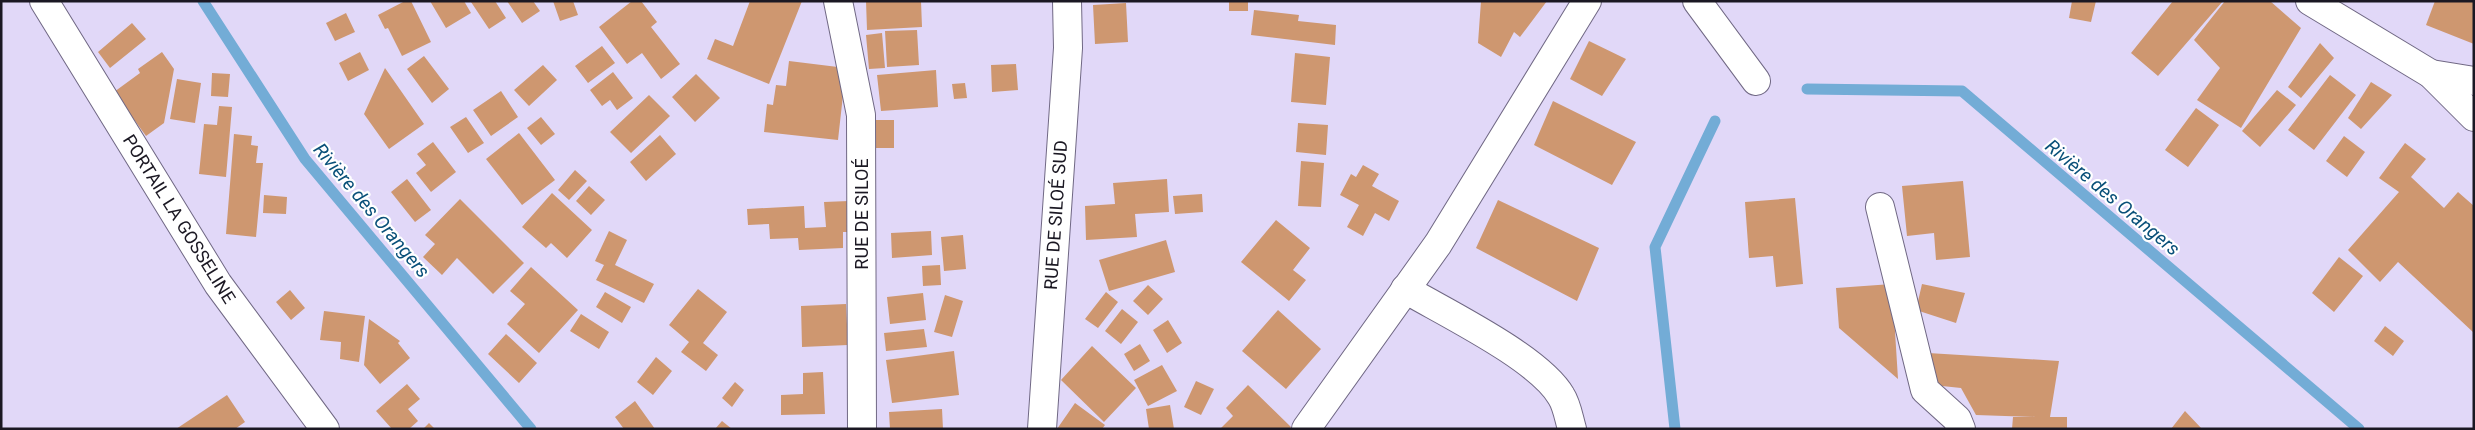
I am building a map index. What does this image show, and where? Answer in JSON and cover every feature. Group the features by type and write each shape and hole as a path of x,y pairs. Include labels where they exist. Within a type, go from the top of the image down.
{"street":[{"name":"PORTAIL LA GOSSELINE","path":"44,1 218,284 325,429"},
{"name":"RUE DE SILOÉ","path":"838,1 861,115 862,429"},
{"name":"RUE DE SILOÉ SUD","path":"1042,429 1068,48 1067,1"},
{"path":"1306,429 1438,244 1587,1"},
{"path":"1697,1 1756,81"},
{"path":"2310,1 2431,74 2474,117"},
{"path":"2431,74 2474,81"},
{"path":"1880,208 1925,390 1956,419 1961,429"},
{"path":"1405,289 1490,338 1540,370 1562,396 1572,429"}],"building":[{"path":"405,1 411,1 431,42 402,56 388,28 385,29 378,15"},
{"path":"430,1 464,1 471,13 446,28"},
{"path":"495,1 506,18 489,29 471,2"},
{"path":"507,1 533,1 540,11 522,23"},
{"path":"553,1 573,1 578,15 560,21"},
{"path":"632,1 641,1 657,22 651,27 680,64 661,79 642,53 627,64 599,27"},
{"path":"750,1 802,1 769,84 707,59 715,39 733,46"},
{"path":"866,1 921,1 922,27 867,30"},
{"path":"1229,1 1248,1 1248,11 1229,11"},
{"path":"1481,1 1547,1 1520,37 1514,32 1501,57 1478,43"},
{"path":"2072,1 2096,1 2091,22 2069,18"},
{"path":"2173,1 2223,1 2158,76 2131,53"},
{"path":"2225,1 2270,1 2301,28 2241,128 2197,100 2220,68 2194,40"},
{"path":"2435,1 2474,1 2474,44 2426,25"},
{"path":"1126,3 1128,42 1095,44 1093,5"},
{"path":"1254,10 1299,15 1298,21 1336,25 1335,45 1251,35"},
{"path":"346,13 355,32 335,41 326,23"},
{"path":"132,23 146,39 110,68 98,52"},
{"path":"917,30 919,65 887,67 885,31"},
{"path":"882,33 885,68 869,69 866,35"},
{"path":"1589,41 1626,59 1602,96 1570,79"},
{"path":"2320,43 2334,58 2301,98 2288,87"},
{"path":"602,46 615,63 588,83 575,66"},
{"path":"162,52 174,69 164,123 146,136 114,92 140,73 138,69"},
{"path":"360,52 369,70 348,81 339,63"},
{"path":"1295,53 1330,57 1326,105 1291,102"},
{"path":"424,56 449,89 432,103 407,69"},
{"path":"789,61 846,68 838,140 764,132 767,104 773,105 776,85 786,86"},
{"path":"1016,64 1018,90 992,92 991,65"},
{"path":"543,65 557,80 529,106 514,90"},
{"path":"385,68 424,124 389,149 364,114"},
{"path":"936,70 938,107 881,111 877,75"},
{"path":"613,72 633,98 617,110 610,100 602,106 590,90"},
{"path":"212,73 230,74 228,97 211,96"},
{"path":"696,74 720,98 695,122 672,97"},
{"path":"2330,75 2356,95 2314,150 2288,130"},
{"path":"177,79 201,83 195,123 170,119"},
{"path":"2371,82 2392,95 2361,129 2348,118"},
{"path":"965,83 967,98 954,99 952,84"},
{"path":"2277,90 2296,105 2260,147 2242,131"},
{"path":"501,91 518,117 491,136 473,110"},
{"path":"649,95 670,116 631,153 610,132"},
{"path":"1553,101 1636,142 1612,185 1534,145"},
{"path":"219,106 232,107 226,177 199,174 204,124 217,125"},
{"path":"2196,108 2219,125 2188,167 2165,150"},
{"path":"466,117 484,143 468,153 450,127"},
{"path":"541,117 555,134 541,145 527,128"},
{"path":"873,120 894,120 894,148 874,148"},
{"path":"1298,123 1328,125 1326,155 1296,152"},
{"path":"519,133 555,180 522,205 486,159"},
{"path":"234,134 252,136 251,145 258,146 256,163 263,163 256,237 226,234"},
{"path":"660,135 676,154 646,181 630,162"},
{"path":"2344,136 2365,152 2347,177 2326,161"},
{"path":"433,142 456,172 431,192 416,173 426,165 417,154"},
{"path":"2405,143 2426,159 2411,177 2444,208 2458,192 2474,206 2474,333 2398,262 2380,282 2348,250 2399,192 2379,178"},
{"path":"1301,161 1324,163 1321,207 1298,206"},
{"path":"1363,165 1379,174 1372,186 1399,201 1389,221 1375,213 1363,236 1347,227 1359,205 1340,195 1351,174 1356,177"},
{"path":"575,170 587,181 569,200 558,190"},
{"path":"407,179 431,210 415,222 391,192"},
{"path":"1167,179 1169,212 1135,214 1137,237 1086,240 1085,206 1115,204 1113,183"},
{"path":"1963,181 1970,257 1936,260 1934,233 1907,236 1902,186"},
{"path":"589,186 605,200 591,215 576,201"},
{"path":"552,193 592,230 567,258 551,243 546,248 522,227"},
{"path":"1202,194 1203,212 1175,214 1173,196"},
{"path":"264,195 287,197 286,214 263,213"},
{"path":"1795,198 1803,284 1776,287 1773,256 1749,258 1745,202"},
{"path":"460,199 524,263 493,294 457,258 442,275 423,257 435,244 425,235"},
{"path":"1498,200 1599,248 1577,301 1476,248"},
{"path":"849,201 851,232 843,232 843,248 799,250 798,238 770,239 769,224 748,225 747,209 804,206 805,228 826,227 824,202"},
{"path":"1276,220 1310,248 1293,270 1306,280 1289,301 1241,262"},
{"path":"609,231 627,240 615,265 654,284 644,303 596,280 604,265 595,261"},
{"path":"931,231 932,255 892,258 891,233"},
{"path":"963,235 966,269 944,271 941,237"},
{"path":"1166,240 1175,272 1109,291 1099,260"},
{"path":"2339,257 2363,276 2334,312 2312,293"},
{"path":"940,265 941,285 923,286 922,266"},
{"path":"531,267 578,310 539,353 507,324 525,304 510,291"},
{"path":"1892,284 1898,379 1839,328 1836,288"},
{"path":"1922,284 1965,293 1956,323 1916,310"},
{"path":"1148,285 1163,299 1148,315 1133,301"},
{"path":"698,289 727,312 703,343 718,355 706,371 681,352 689,342 669,325"},
{"path":"290,290 305,308 291,320 276,302"},
{"path":"605,292 631,307 622,323 596,307"},
{"path":"1106,292 1118,302 1098,328 1085,319"},
{"path":"923,293 926,320 890,324 887,297"},
{"path":"945,295 963,301 952,337 934,332"},
{"path":"846,304 848,345 802,347 801,306"},
{"path":"1122,309 1138,322 1121,344 1105,331"},
{"path":"1278,310 1321,349 1286,389 1242,351"},
{"path":"324,311 365,316 359,362 340,359 341,342 320,340"},
{"path":"581,314 609,332 599,349 570,331"},
{"path":"369,319 400,341 398,343 410,358 380,384 364,365"},
{"path":"1168,320 1182,343 1167,353 1153,330"},
{"path":"2385,326 2404,341 2393,356 2374,341"},
{"path":"924,329 927,347 886,351 884,333"},
{"path":"506,334 537,363 519,383 488,354"},
{"path":"1140,344 1150,361 1134,371 1124,354"},
{"path":"1092,346 1136,388 1104,422 1061,380"},
{"path":"954,351 959,395 892,403 886,360"},
{"path":"1928,353 2059,361 2050,417 2067,417 2067,429 2012,429 2013,417 2036,417 1976,415 1961,388 1923,384"},
{"path":"656,357 672,371 653,395 637,382"},
{"path":"1162,365 1177,391 1148,406 1134,380"},
{"path":"823,372 825,414 781,415 781,395 803,394 803,373"},
{"path":"1196,381 1214,389 1201,415 1184,407"},
{"path":"735,382 744,390 732,407 722,398"},
{"path":"407,384 420,399 408,409 418,421 409,429 392,429 376,411"},
{"path":"1248,385 1291,427 1289,429 1220,429 1233,416 1226,408"},
{"path":"227,395 245,422 235,429 176,429"},
{"path":"635,401 655,429 624,429 615,417"},
{"path":"1075,403 1105,425 1102,429 1057,429"},
{"path":"1170,405 1174,429 1149,429 1146,409"},
{"path":"942,409 943,429 890,429 889,412"},
{"path":"2185,411 2202,429 2171,429"},
{"path":"722,421 732,429 715,429"},
{"path":"429,423 435,429 423,429"}],"waterway":[{"name":"Rivière des Orangers","path":"203,1 305,159 531,429"},
{"name":"Rivière des Orangers","path":"1807,89 1962,91 2359,429"},
{"name":"Rivière des Orangers","path":"1675,429 1655,247 1715,121"}]}
